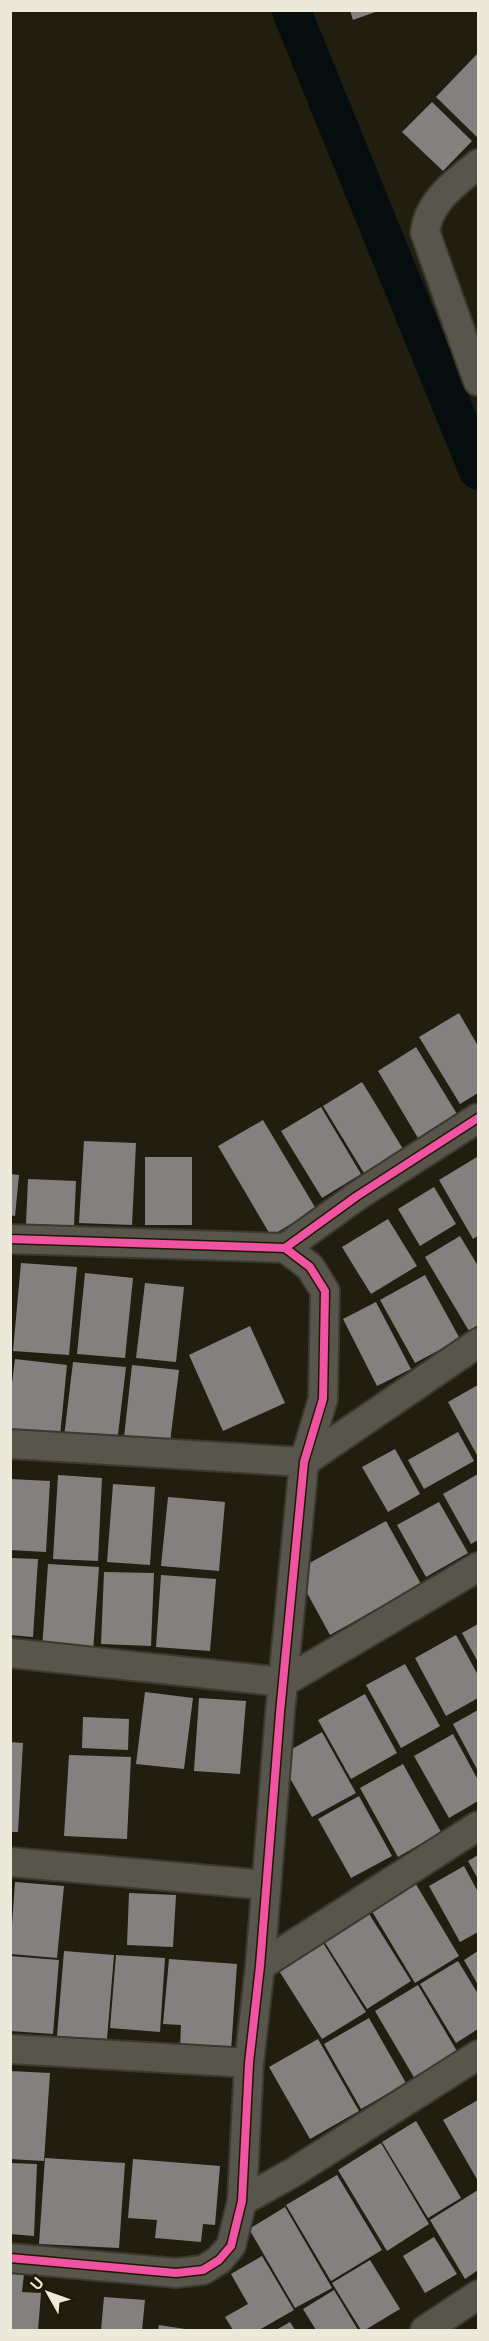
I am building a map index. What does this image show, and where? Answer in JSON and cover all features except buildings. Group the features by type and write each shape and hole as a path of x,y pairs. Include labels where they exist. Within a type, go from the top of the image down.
{"street":[{"path":"478,164 435,204 426,221 425,232 478,381"},
{"path":"285,1248 357,1196 478,1118"},
{"path":"10,1239 285,1248 310,1267 325,1291 323,1399 304,1462 260,1966 249,2064 243,2201 231,2246 219,2260 203,2270 176,2273 10,2258"},
{"path":"10,1444 304,1462 478,1342"},
{"path":"10,1653 284,1682 478,1566"},
{"path":"260,1966 478,1826"},
{"path":"10,1862 266,1885"},
{"path":"10,2049 249,2064"},
{"path":"243,2201 294,2172 478,2055"},
{"path":"425,2331 478,2295"}],"waterway":[{"path":"291,10 478,470"}],"cycle path":[{"path":"10,2258 176,2273 203,2270 219,2260 231,2246 242,2201 249,2063 260,1966 280,1713 304,1462 323,1399 325,1291 310,1267 285,1248 357,1196 478,1118"},
{"path":"10,1239 285,1248"}]}
